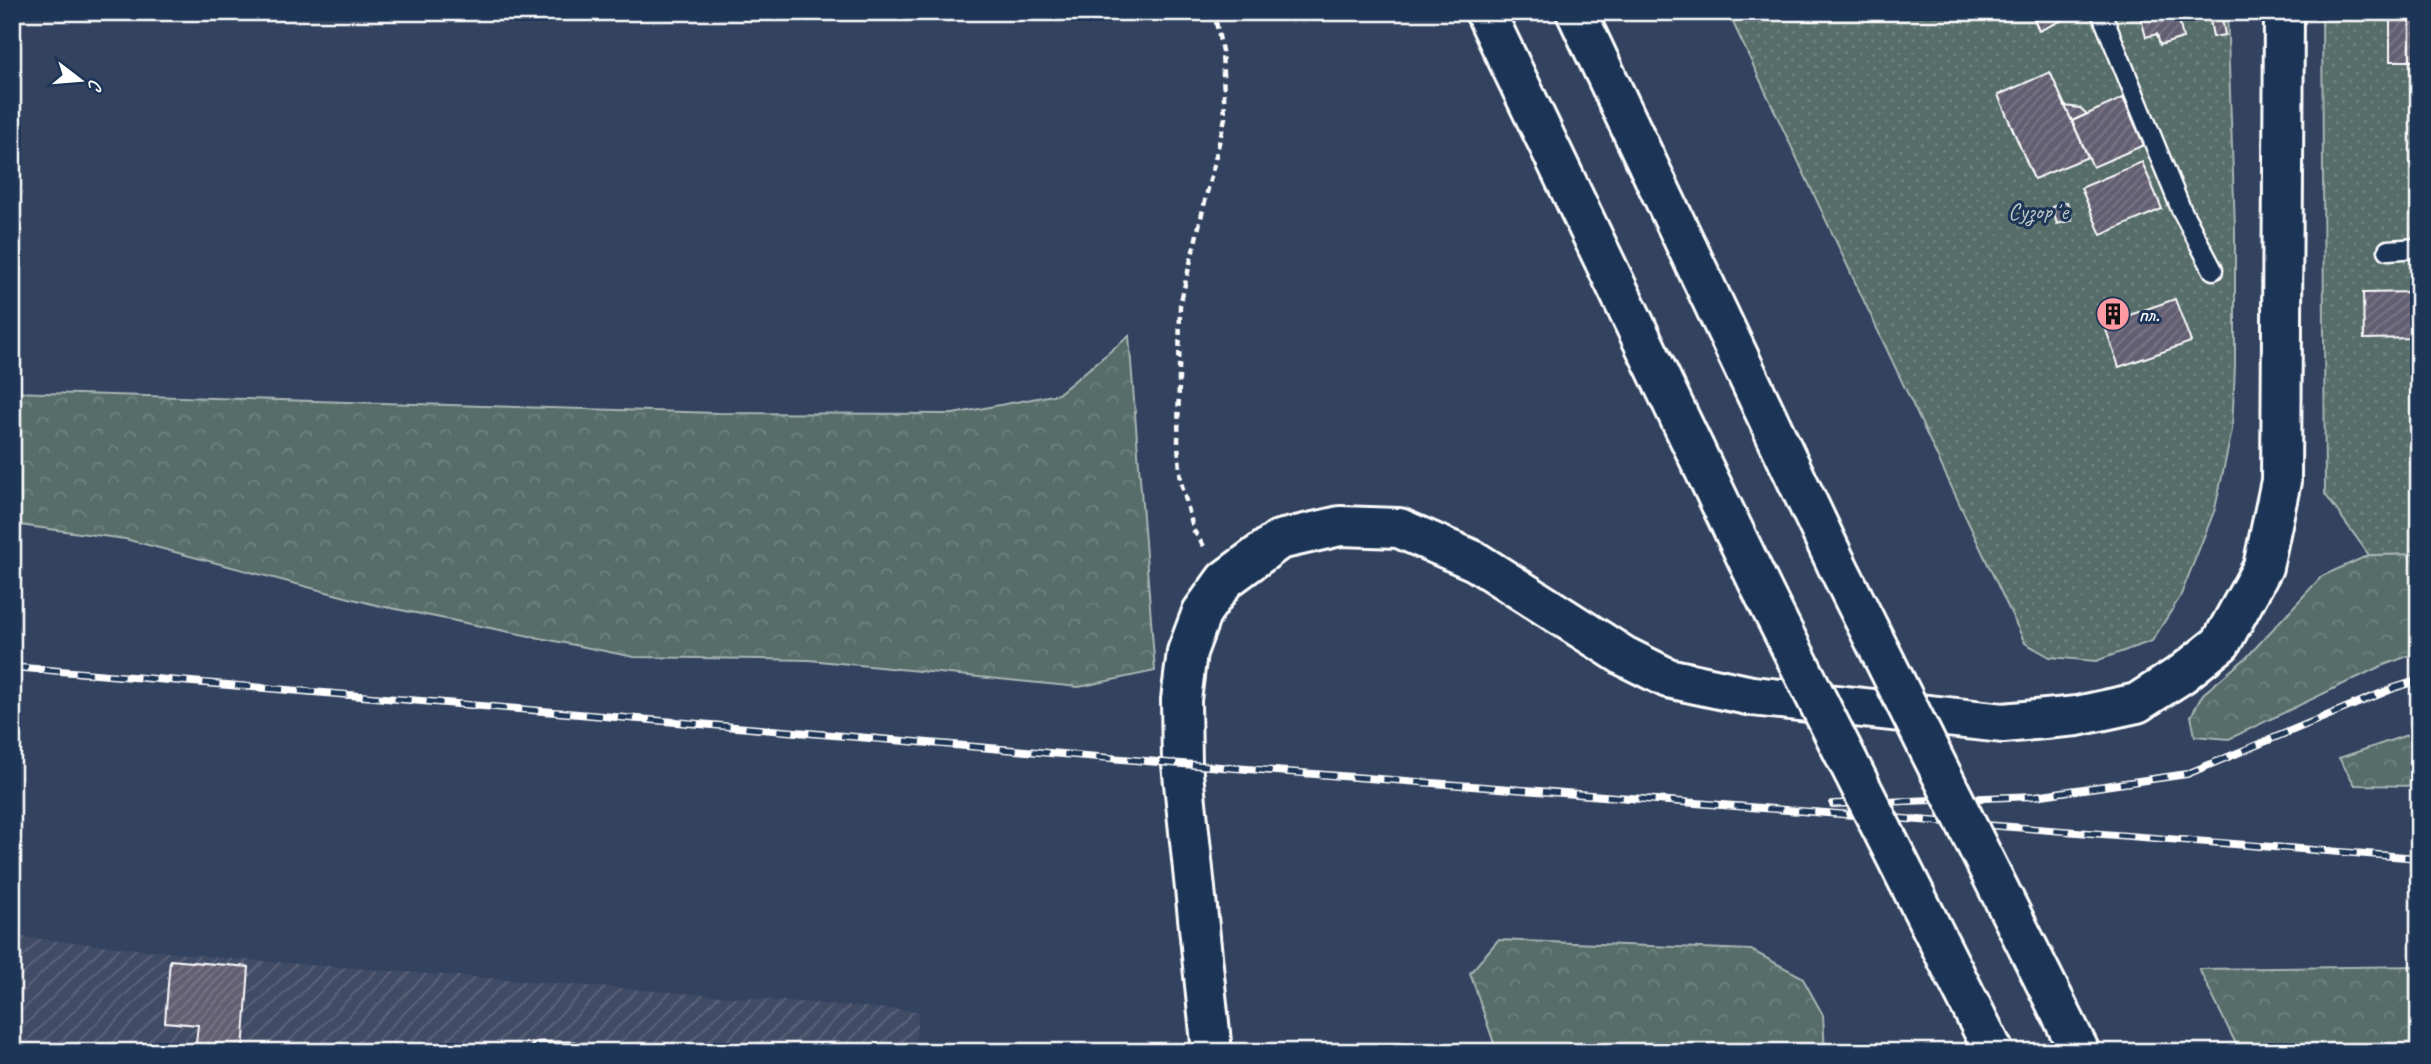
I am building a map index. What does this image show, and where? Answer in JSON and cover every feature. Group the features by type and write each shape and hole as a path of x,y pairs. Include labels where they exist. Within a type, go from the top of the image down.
{"main road":[{"path":"1485,12 1763,592 1994,1052"},
{"path":"1576,12 1837,565 2080,1052"},
{"path":"1212,1052 1182,764 1181,699 1186,652 1202,612 1225,580 1279,540 1340,526 1399,527 1475,561 1624,656 1668,678 1752,696 2003,723 2077,716 2137,703 2182,674 2221,643 2263,567 2281,481 2284,12"}],"lane":[{"path":"2101,12 2181,209 2213,270"},
{"path":"2388,250 2419,248"},
{"path":"540,1052 572,1052"}],"path":[{"path":"1214,12 1222,51 1225,118 1180,305 1178,445 1181,482 1194,531 1225,580"}],"shaded area":[{"path":"12,936 235,959 919,1011 914,1052 12,1052"}],"green space":[{"name":"Сузорʼе","path":"1728,12 2227,12 2235,228 2232,430 2215,509 2180,597 2152,641 2096,661 2050,657 2025,643"},
{"path":"2322,12 2419,12 2419,554 2369,555 2325,494"},
{"path":"1129,336 1155,671 1079,687 809,660 634,657 376,605 125,539 12,524 12,392 718,413 953,414 1058,394"},
{"path":"2419,554 2419,652 2381,666 2229,739 2195,736 2191,716 2203,694 2247,657 2322,576 2369,555"},
{"path":"2419,731 2419,786 2355,785 2339,758"},
{"path":"1498,940 1751,950 1802,977 1823,1015 1825,1052 1497,1052 1470,973"},
{"path":"2419,966 2419,1052 2240,1052 2199,969"}],"building":[{"path":"2031,12 2080,12 2039,31"},
{"path":"2177,12 2183,38 2160,45 2157,34 2146,37 2141,19"},
{"path":"2390,12 2419,12 2419,61 2390,61"},
{"path":"2222,18 2225,35 2213,37 2210,20"},
{"path":"2050,72 2088,157 2034,179 1998,95"},
{"path":"2123,98 2144,145 2093,167 2072,121"},
{"path":"2065,106 2080,108 2087,114 2072,121"},
{"path":"2142,162 2162,209 2101,235 2081,188"},
{"path":"2067,202 2072,220 2057,224 2052,207"},
{"path":"2414,292 2415,338 2364,339 2363,293"},
{"path":"2175,299 2191,342 2119,367 2104,324"},
{"name":"пл.","path":"2122,304 2126,316 2104,324 2099,312"},
{"path":"170,960 249,967 243,1052 195,1052 198,1025 165,1022"}],"railway":[{"path":"12,667 1182,764 2419,858"},
{"path":"1833,804 2035,796 2187,774 2419,680"}],"place":[{"name":"пл.","path":"2113,314"}]}
